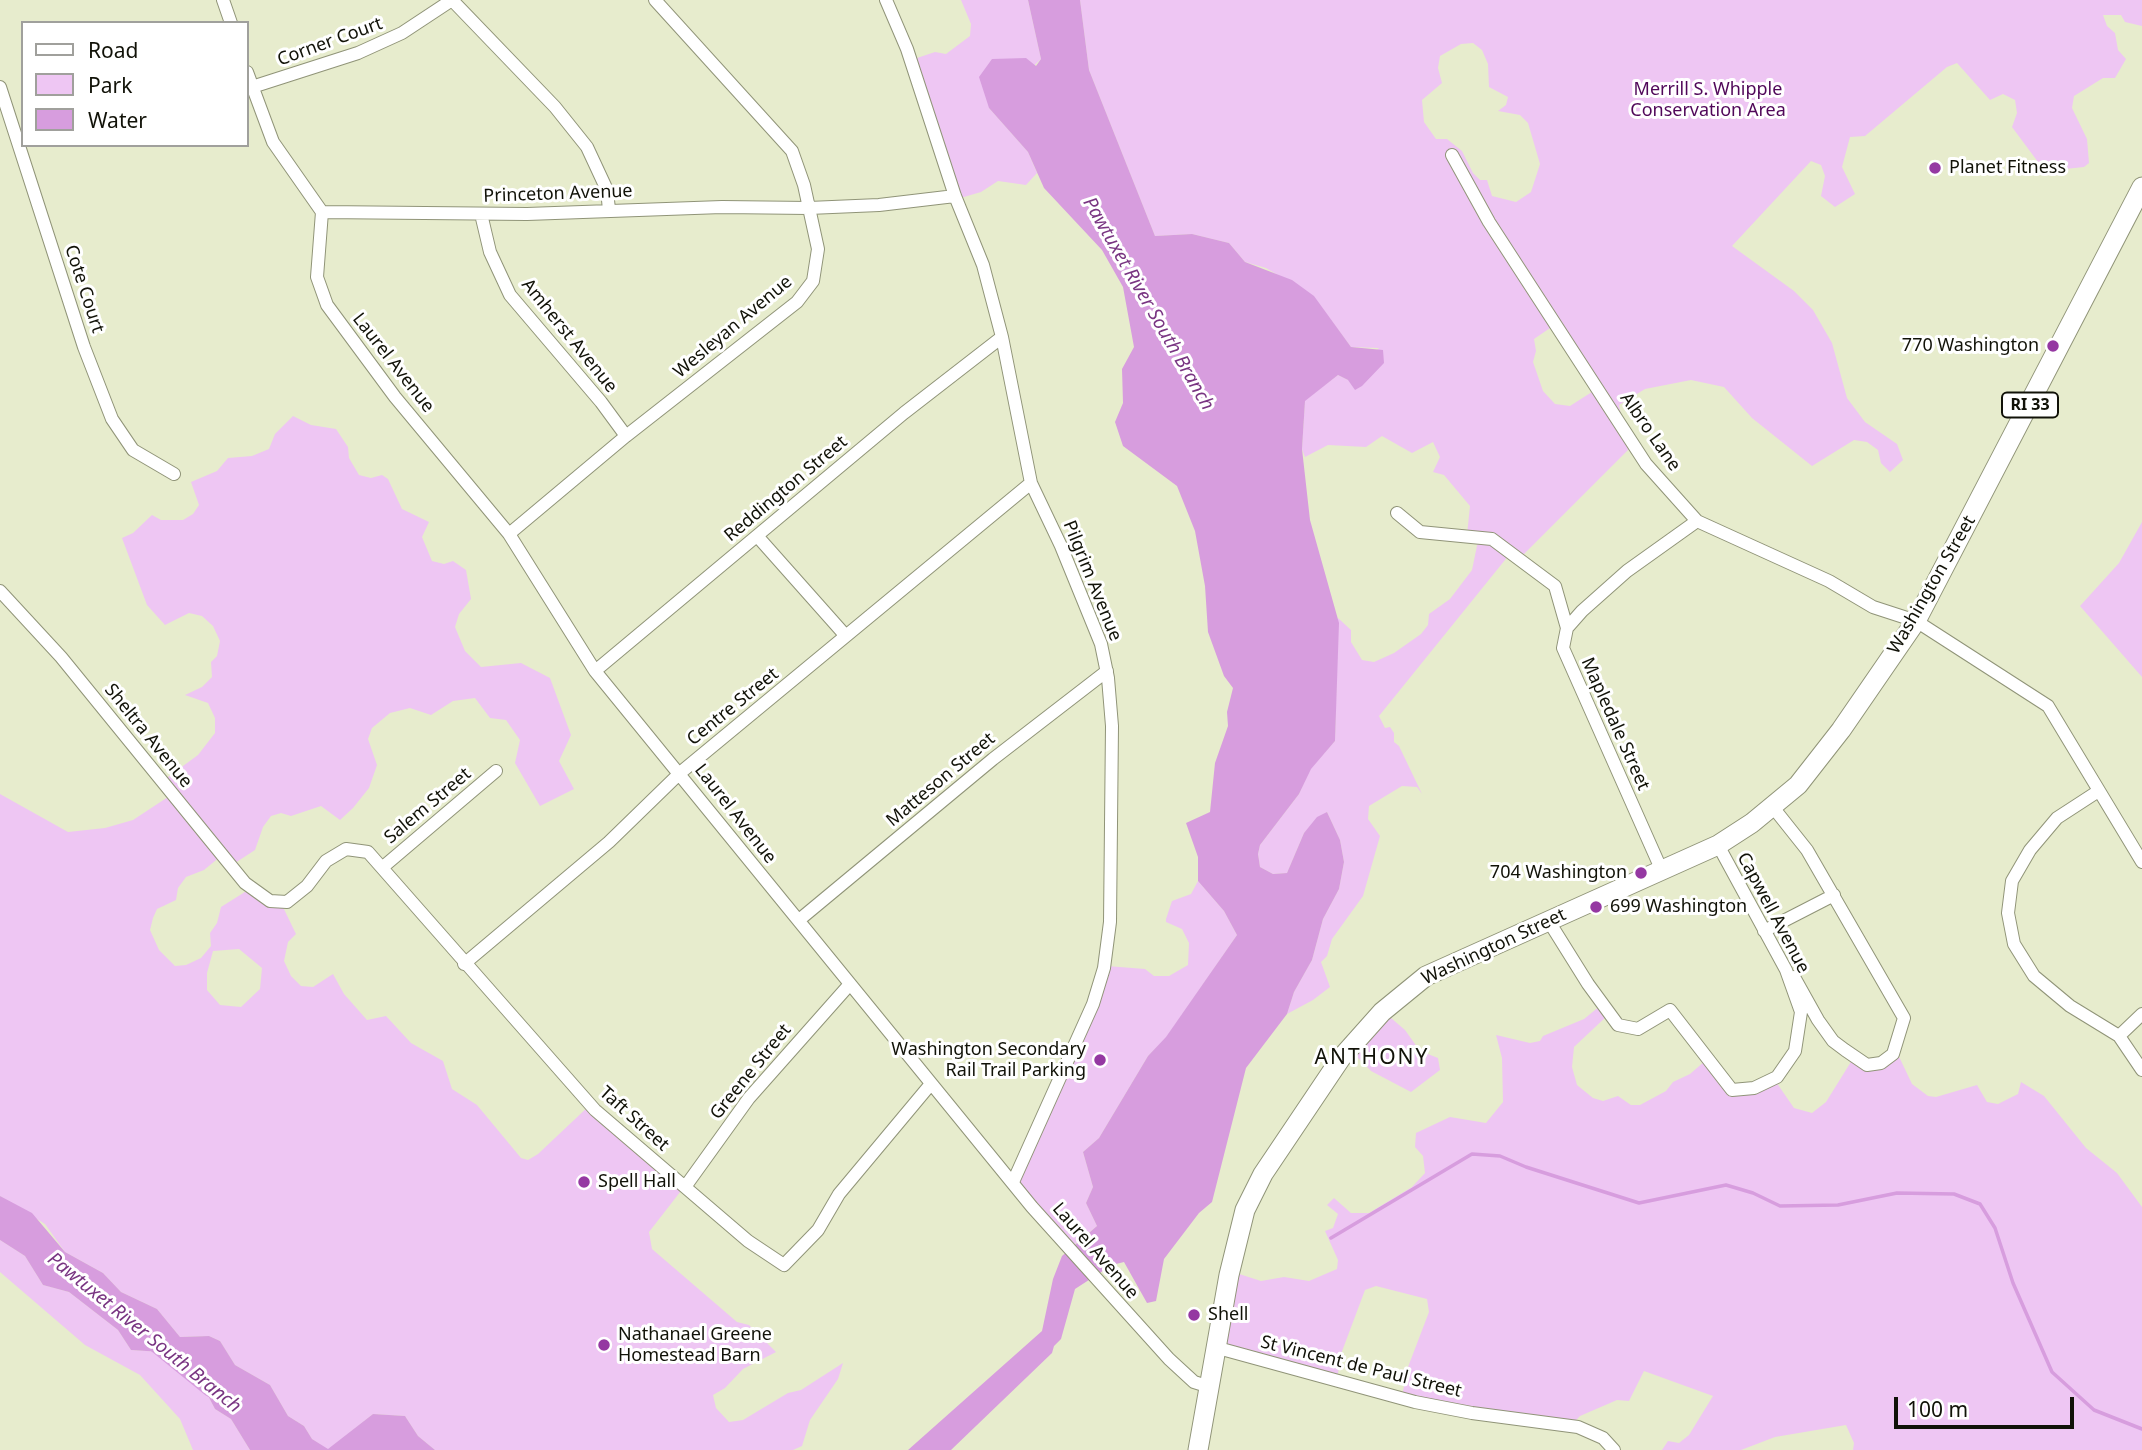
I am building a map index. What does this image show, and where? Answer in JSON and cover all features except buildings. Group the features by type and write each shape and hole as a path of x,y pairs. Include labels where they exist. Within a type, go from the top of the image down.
{"main road":[{"name":"Washington Street","path":"1198,1450 1229,1275 1245,1210 1263,1174 1340,1058 1382,1012 1426,976 1718,845 1752,823 1798,785 1841,730 1916,621 2142,187"}],"street":[{"path":"223,0 230,21"},
{"path":"452,0 555,107 587,147 607,190 609,210"},
{"name":"Corner Court","path":"252,88 358,53 402,33 452,0"},
{"name":"Wesleyan Avenue","path":"509,534 625,436 797,302 813,281 818,249 792,151 655,0"},
{"name":"Pilgrim Avenue","path":"886,0 907,49 955,196 983,265 1002,337 1031,483 1061,546 1101,644 1107,671 1112,726 1110,922 1104,968 1093,1004 1013,1182"},
{"path":"248,75 272,142 322,212"},
{"name":"Cote Court","path":"0,87 89,360 112,419 133,450 174,474"},
{"name":"Albro Lane","path":"1452,155 1489,222 1646,464 1697,521 1829,580 1873,607 1916,621 2048,706 2097,792 2142,862"},
{"name":"Princeton Avenue","path":"322,212 481,214 809,208 879,205 955,196"},
{"name":"Laurel Avenue","path":"322,212 317,277 327,305 395,397 509,534 595,671 930,1085 1013,1182 1169,1359 1194,1382 1210,1387"},
{"name":"Amherst Avenue","path":"481,214 490,252 510,295 601,402 625,436"},
{"name":"Reddington Street","path":"595,671 904,412 1002,337"},
{"name":"Centre Street","path":"464,964 609,842 680,773 1031,483"},
{"name":"Mapledale Street","path":"1397,513 1420,532 1492,539 1555,586 1567,628 1563,649 1662,871"},
{"path":"1567,628 1627,571 1697,521"},
{"path":"758,537 845,635"},
{"name":"Sheltra Avenue","path":"0,591 61,657 245,883 270,901 288,902 307,886 326,861 346,849"},
{"name":"Matteson Street","path":"799,920 993,759 1107,671"},
{"name":"Salem Street","path":"383,867 496,771"},
{"path":"2097,792 2057,818 2030,850 2012,881 2008,913 2014,944 2034,976 2070,1006 2119,1036 2142,1070"},
{"path":"1772,806 1807,850 1904,1018 1893,1054 1881,1063 1867,1065 1833,1041 1796,978 1786,970"},
{"name":"Capwell Avenue","path":"1548,920 1588,984 1618,1025 1638,1029 1670,1010 1732,1090 1754,1088 1777,1077 1796,1051 1801,1012 1786,970 1718,845"},
{"name":"Taft Street","path":"346,849 368,852 383,867 464,964 595,1110 748,1241 784,1265 818,1230 839,1194 930,1085"},
{"path":"1764,931 1834,895"},
{"name":"Greene Street","path":"685,1186 749,1098 850,984"},
{"path":"2119,1036 2142,1014"},
{"name":"St Vincent de Paul Street","path":"1218,1348 1415,1402 1472,1413 1578,1427 1603,1438 1614,1450"}],"green space":[{"path":"961,0 1028,0 1041,59 989,108 1028,152 1037,173 1026,185 998,181 981,192 957,199 911,60 935,52 946,54 970,36 971,24"},
{"name":"Merrill S. Whipple Conservation Area","path":"1080,0 2142,0 2142,26 2125,22 2121,15 2103,15 2107,26 2115,33 2118,50 2126,59 2115,78 2103,78 2074,96 2072,108 2087,139 2089,163 2084,167 2065,169 2038,162 2012,127 2017,113 2015,100 2003,94 1990,100 1957,63 1947,67 1865,136 1850,137 1842,167 1855,194 1835,207 1821,196 1825,176 1821,165 1811,161 1732,246 1794,291 1813,310 1832,343 1847,398 1865,422 1897,444 1903,460 1890,472 1881,463 1878,450 1867,442 1854,440 1812,466 1752,418 1724,387 1691,380 1645,389 1619,405 1628,450 1521,557 1509,555 1379,716 1385,728 1390,727 1394,733 1394,742 1399,746 1422,794 1417,787 1402,786 1369,806 1368,819 1380,836 1363,896 1332,939 1327,956 1321,962 1330,987 1287,1014 1294,992 1312,960 1323,919 1339,889 1344,862 1340,840 1327,812 1304,833 1287,873 1273,874 1260,867 1258,854 1260,845 1299,794 1310,769 1335,741 1338,618 1351,630 1351,642 1362,660 1374,662 1394,653 1421,634 1428,625 1429,614 1450,599 1472,570 1478,541 1467,535 1470,506 1444,475 1433,472 1440,457 1433,442 1412,453 1382,436 1366,447 1328,445 1305,457 1302,449 1305,400 1338,375 1348,380 1379,348 1351,347 1313,296 1266,268 1245,262 1229,243 1192,234 1155,236 1089,70","holes":["1473,43 1482,50 1488,64 1489,87 1508,97 1506,105 1498,111 1520,115 1528,123 1540,164 1531,192 1516,202 1492,196 1487,180 1480,180 1473,173 1462,151 1447,139 1436,139 1424,122 1422,100 1442,83 1438,68 1440,56 1461,44","1553,326 1595,390 1570,406 1555,404 1543,391 1533,362 1536,351 1534,339"]},
{"path":"293,416 311,425 336,429 348,447 349,458 359,475 371,478 382,475 388,479 402,509 429,522 422,537 432,561 444,564 453,561 466,570 471,599 459,614 455,627 465,651 481,667 521,663 550,678 571,735 559,761 574,789 540,806 515,763 520,740 506,720 490,718 475,698 453,701 431,715 410,708 390,713 372,728 368,739 377,765 369,788 353,808 340,820 321,806 291,816 281,813 271,816 263,827 255,850 232,865 221,856 204,870 186,877 178,888 176,900 157,909 153,918 150,930 159,950 175,966 186,965 201,958 211,946 210,933 217,923 221,907 248,890 281,903 296,934 288,942 284,961 291,976 301,986 313,987 333,974 344,994 367,1020 386,1016 411,1043 443,1061 452,1089 477,1105 521,1158 528,1160 538,1154 591,1104 684,1187 649,1232 652,1249 737,1322 749,1325 776,1352 743,1369 725,1388 713,1395 716,1408 729,1422 743,1420 788,1393 801,1390 843,1363 838,1379 810,1420 802,1446 793,1450 435,1450 418,1436 405,1416 373,1414 328,1450 312,1439 304,1426 288,1416 270,1385 235,1365 220,1341 209,1336 180,1337 157,1309 121,1292 103,1273 65,1252 45,1224 0,1196 0,794 68,832 105,828 133,820 171,795 164,780 198,755 215,733 215,718 208,703 185,695 202,687 212,677 211,662 217,656 220,641 213,626 202,616 189,613 165,625 147,605 122,538 133,533 152,515 161,520 183,520 193,514 199,505 191,482 217,471 228,458 252,456 269,449 275,434","holes":["239,949 262,968 260,989 241,1007 220,1005 207,990 207,973 213,951"]},
{"path":"2142,522 2142,677 2080,606 2119,563"},
{"path":"1198,881 1224,911 1237,935 1166,1038 1148,1056 1099,1138 1083,1152 1093,1187 1086,1203 1097,1226 1070,1248 1015,1185 1107,966 1145,969 1154,976 1169,976 1188,965 1189,943 1182,929 1166,922 1166,919 1172,901 1191,894"},
{"path":"1600,1006 1608,1015 1574,1047 1572,1067 1577,1085 1593,1098 1603,1101 1618,1096 1631,1105 1640,1105 1666,1091 1673,1082 1690,1074 1705,1061 1732,1091 1774,1079 1794,1108 1812,1113 1826,1102 1854,1057 1867,1061 1885,1056 1893,1044 1912,1084 1928,1096 1936,1097 1977,1085 1987,1102 1998,1104 2018,1094 2021,1082 2044,1096 2086,1148 2117,1173 2142,1207 2142,1450 1853,1450 1854,1443 1846,1425 1775,1437 1741,1450 1662,1450 1668,1441 1679,1443 1689,1435 1713,1396 1644,1371 1629,1401 1617,1400 1580,1416 1573,1423 1402,1396 1408,1367 1429,1312 1427,1299 1376,1286 1365,1290 1341,1354 1337,1380 1221,1350 1233,1272 1261,1281 1284,1277 1309,1281 1337,1269 1338,1260 1325,1231 1333,1228 1338,1214 1327,1205 1334,1198 1351,1213 1369,1213 1412,1187 1425,1173 1423,1156 1415,1147 1416,1133 1450,1117 1486,1123 1503,1102 1502,1058 1496,1035 1530,1043 1540,1041 1543,1036 1584,1019"},
{"path":"1384,1012 1405,1030 1420,1051 1438,1058 1440,1070 1411,1092 1371,1071 1352,1052"},
{"path":"0,1240 25,1256 43,1285 69,1292 118,1330 131,1350 162,1352 178,1357 202,1384 215,1409 231,1419 250,1450 193,1450 180,1419 140,1375 85,1345 0,1272"}],"water":[{"path":"1028,0 1080,0 1089,70 1155,236 1192,234 1229,243 1245,262 1292,280 1314,296 1351,347 1383,350 1384,363 1362,386 1355,390 1348,380 1338,375 1305,401 1302,449 1310,520 1339,623 1335,741 1311,769 1299,794 1260,845 1258,854 1260,867 1273,874 1287,873 1304,833 1317,817 1327,812 1340,840 1344,862 1339,889 1323,919 1312,960 1294,992 1287,1014 1246,1068 1212,1202 1199,1213 1164,1259 1156,1301 1147,1303 1124,1262 1112,1265 1075,1289 1061,1339 1054,1346 1052,1353 951,1450 908,1450 1042,1331 1053,1279 1062,1256 1097,1226 1086,1203 1093,1187 1083,1152 1099,1138 1148,1056 1166,1037 1237,935 1224,911 1198,881 1198,857 1186,823 1210,812 1215,763 1228,726 1227,712 1233,688 1224,676 1208,632 1205,586 1195,531 1177,486 1123,446 1115,422 1123,403 1122,369 1134,347 1123,287 1102,250 1044,188 1028,152 989,108 979,77 992,59 1026,58 1036,66 1041,59"},
{"path":"0,1196 32,1213 65,1252 103,1273 121,1292 157,1309 180,1337 209,1336 220,1341 235,1365 270,1385 288,1416 304,1426 312,1439 328,1449 373,1414 405,1416 418,1436 435,1450 250,1450 231,1419 215,1409 202,1384 178,1357 162,1352 131,1350 118,1330 69,1292 43,1285 25,1256 0,1240"}],"waterway":[{"path":"1331,1238 1472,1154 1500,1156 1639,1203 1726,1185 1753,1193 1780,1206 1838,1205 1897,1193 1954,1194 1980,1204 1995,1228 2013,1283 2052,1372 2094,1410 2142,1429"},
{"name":"Pawtuxet River South Branch","path":"153,1339 212,1387"}],"place":[{"name":"Planet Fitness","path":"1935,168"},
{"name":"770 Washington","path":"2053,346"},
{"name":"704 Washington","path":"1641,873"},
{"name":"699 Washington","path":"1596,907"},
{"name":"Washington Secondary Rail Trail Parking","path":"1100,1060"},
{"name":"Spell Hall","path":"584,1182"},
{"name":"Shell","path":"1194,1315"},
{"name":"Nathanael Greene Homestead Barn","path":"604,1345"}],"district":[{"name":"ANTHONY","path":"1372,1058"}]}
